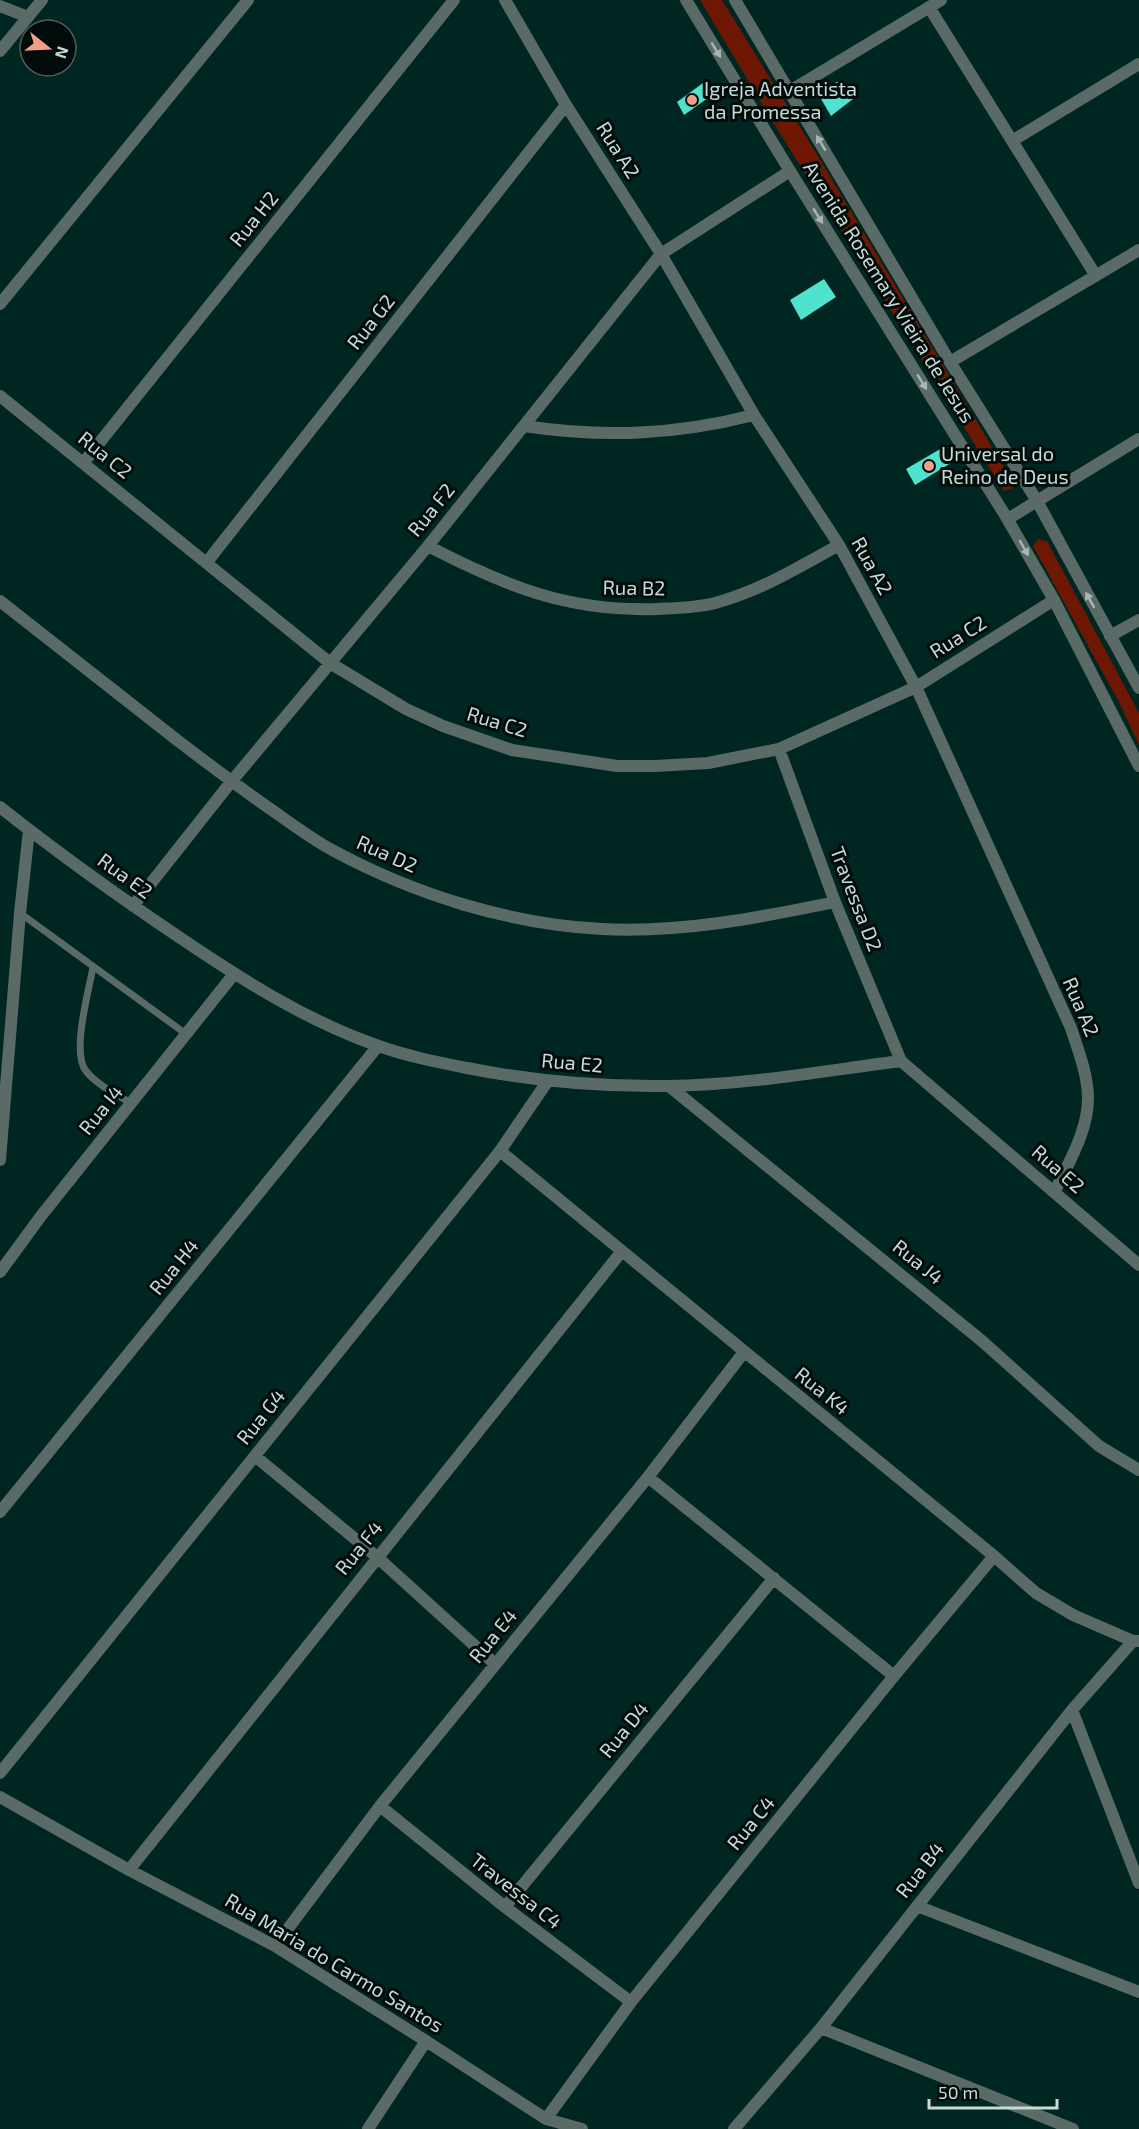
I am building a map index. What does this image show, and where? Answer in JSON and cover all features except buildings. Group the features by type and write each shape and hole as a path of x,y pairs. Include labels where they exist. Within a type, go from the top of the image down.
{"street":[{"path":"0,51 42,0"},
{"path":"0,304 248,0"},
{"name":"Rua H2","path":"84,462 454,0"},
{"name":"Rua A2","path":"505,0 566,105 661,255 754,415 839,545 916,687 1071,1028 1082,1062 1088,1095 1085,1119 1074,1151 1055,1191"},
{"name":"Avenida Rosemary Vieira de Jesus","path":"686,0 1008,519 1054,600 1139,766"},
{"name":"Avenida Rosemary Vieira de Jesus","path":"735,0 950,362 1037,501 1139,688"},
{"path":"790,91 941,0"},
{"path":"0,6 28,16"},
{"path":"929,7 1096,276"},
{"path":"1012,141 1139,64"},
{"name":"Rua G2","path":"207,562 566,105"},
{"name":"Rua F2","path":"133,906 231,782 428,546 661,255 790,171"},
{"path":"950,362 1139,250"},
{"name":"Rua C2","path":"0,396 330,663 406,709 443,726 512,750 617,766 655,766 708,763 779,749 916,687 1054,600"},
{"path":"524,426 562,431 634,433 700,428 754,415"},
{"path":"1008,519 1139,439"},
{"name":"Rua B2","path":"428,546 478,572 545,597 589,606 641,609 689,607 734,597 776,579 839,545"},
{"name":"Rua D2","path":"0,601 231,782 332,850 376,872 454,902 501,914 603,929 704,926 835,902"},
{"path":"1110,636 1139,620"},
{"name":"Travessa D2","path":"779,749 835,902 901,1061"},
{"name":"Rua E2","path":"0,807 133,906 234,974 294,1009 378,1046 433,1061 547,1082 617,1086 669,1086 768,1079 901,1061 1139,1264"},
{"path":"0,1161 29,830"},
{"name":"Rua I4","path":"0,1272 41,1216 234,974"},
{"name":"Rua H4","path":"0,1512 378,1046"},
{"name":"Rua G4","path":"0,1773 500,1150 547,1082"},
{"name":"Rua J4","path":"669,1086 982,1341 1099,1446 1139,1470"},
{"name":"Rua K4","path":"500,1150 1036,1593 1073,1614 1136,1641"},
{"name":"Rua F4","path":"129,1870 622,1251"},
{"name":"Rua E4","path":"275,1946 381,1806 648,1477 744,1352"},
{"path":"255,1456 377,1557 495,1664"},
{"path":"648,1477 894,1676"},
{"name":"Rua C4","path":"546,2119 632,2002 894,1676 994,1556"},
{"name":"Rua D4","path":"505,1907 774,1578"},
{"name":"Rua B4","path":"734,2129 821,2028 1072,1710 1136,1641"},
{"path":"1072,1710 1139,1883"},
{"name":"Rua Maria do Carmo Santos","path":"0,1797 129,1870 275,1946 546,2119 582,2129"},
{"name":"Travessa C4","path":"381,1806 505,1907 632,2002"},
{"path":"917,1906 1139,1992"},
{"path":"821,2028 1073,2129"},
{"path":"368,2129 426,2041"}],"lane":[{"path":"20,914 186,1034"},
{"path":"93,967 79,1049 80,1059 90,1075 131,1103"}],"shaded area":[{"path":"700,0 722,0 1014,484 1013,488 1004,491 774,124"},
{"path":"1038,539 1047,541 1139,713 1139,745 1119,702 1033,546"}],"place":[{"name":"Igreja Adventista da Promessa","path":"692,100"},
{"name":"Universal do Reino de Deus","path":"929,466"}]}
